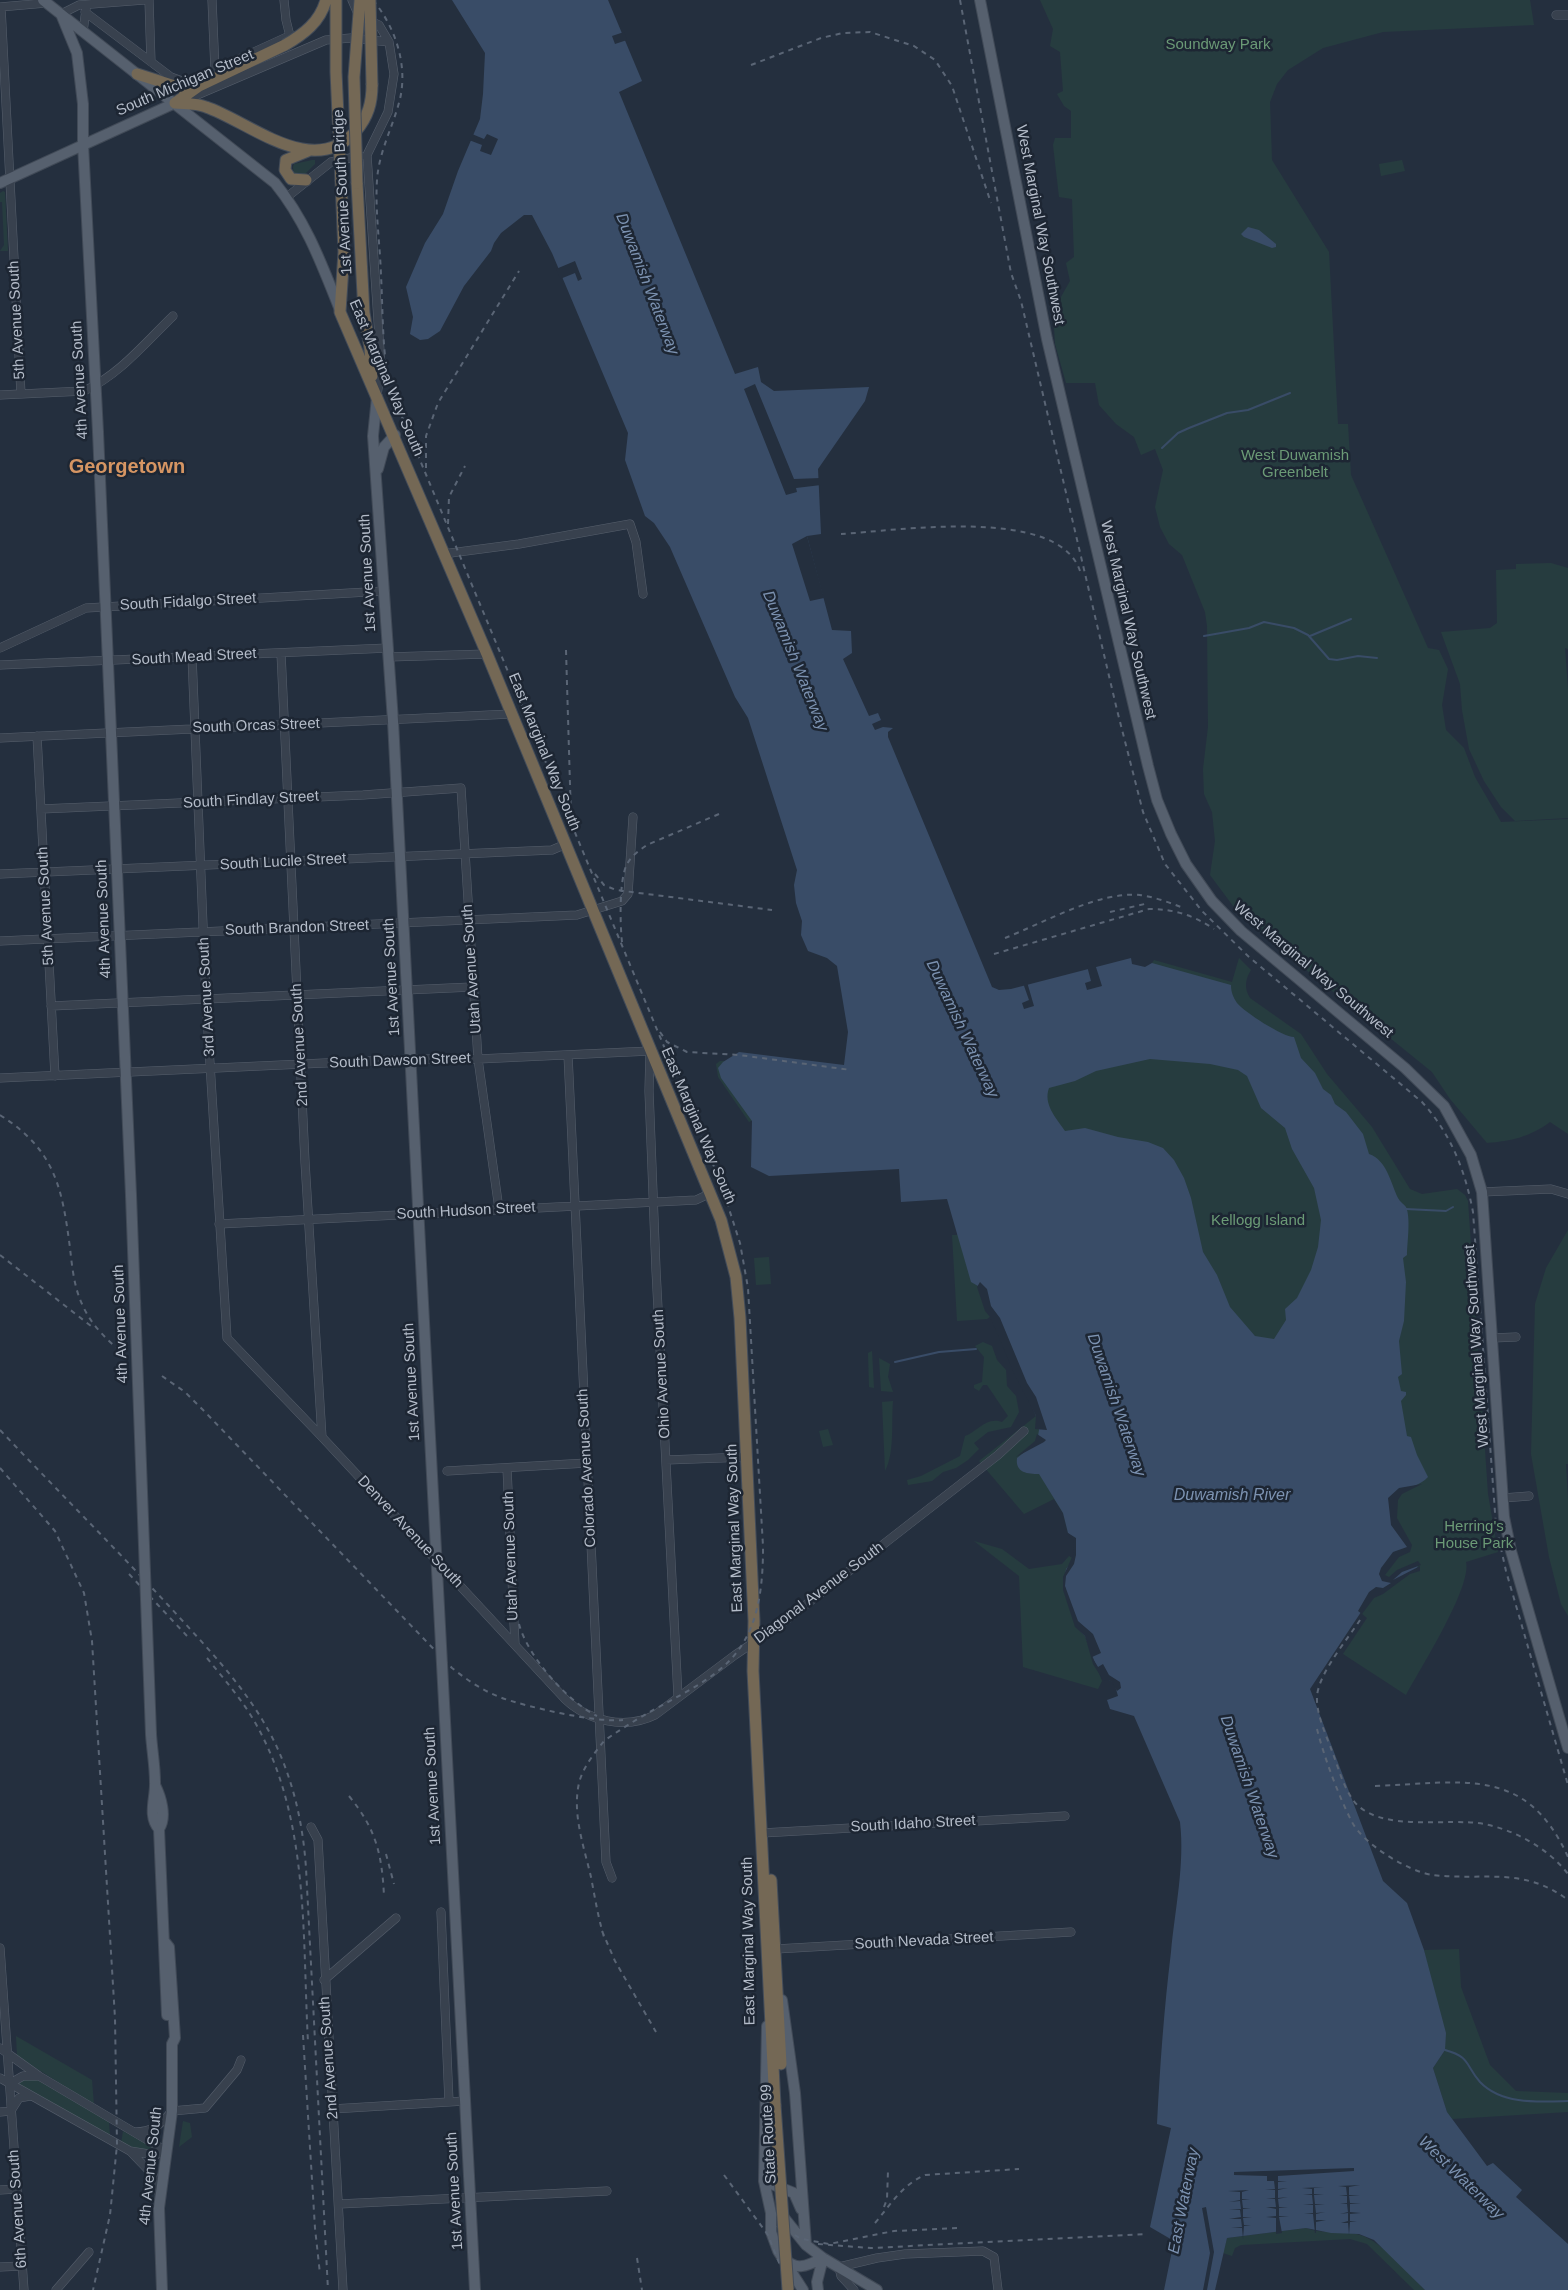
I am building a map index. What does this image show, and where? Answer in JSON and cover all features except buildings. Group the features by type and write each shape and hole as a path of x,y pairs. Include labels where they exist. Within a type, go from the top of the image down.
{"highway":[{"path":"175,103 199,86 287,41 312,26 321,13 326,0"},
{"name":"1st Avenue South Bridge","path":"336,0 336,72 344,252 340,312"},
{"name":"1st Avenue South Bridge","path":"360,0 354,77 357,183 364,313 370,348 372,382"},
{"path":"306,180 291,179 285,166 286,160 308,151 338,146 353,134 366,118 370,107 372,85 370,0"},
{"path":"138,74 181,88 199,86"},
{"path":"175,103 206,106 281,143 308,151"},
{"name":"East Marginal Way South","path":"340,312 395,435 443,554 566,844 650,1051 711,1193 730,1254 738,1298 747,1457 754,1642 753,1671 778,1976"},
{"name":"East Marginal Way South","path":"765,1833 768,1988"},
{"name":"State Route 99","path":"778,1976 779,2105 788,2290"},
{"name":"State Route 99","path":"768,1988 794,2290"}],"main road":[{"name":"West Marginal Way Southwest","path":"980,0 1052,363 1148,766 1157,800 1171,834 1198,883 1226,917 1405,1068 1444,1106 1470,1155 1482,1192 1505,1525 1511,1553 1568,1748"},
{"name":"East Marginal Way South","path":"44,1 260,169 287,197 309,234 340,312"},
{"name":"4th Avenue South","path":"61,14 76,53 83,104 83,144 104,606 115,806 151,1734 155,1785 161,1796 162,1823 159,1829 165,1942 163,1948 168,2040 172,2044"},
{"name":"4th Avenue South","path":"76,53 83,32"},
{"name":"South Michigan Street","path":"0,183 175,103"},
{"name":"1st Avenue South","path":"377,396 374,436 393,721 408,990 417,1213 474,2290"},
{"name":"1st Avenue South","path":"377,472 384,447 395,435"},
{"name":"4th Avenue South","path":"162,2290 158,2226 160,2196 172,2111 172,2044 175,2038 169,1947 165,1942"},
{"name":"East Marginal Way South","path":"778,1976 795,2093 803,2224 806,2244"},
{"name":"East Marginal Way South","path":"768,1988 764,2079 764,2181 771,2213 772,2239 803,2290"},
{"path":"165,1991 168,1994 171,2019 174,2022"},
{"path":"764,2181 794,2193 800,2205 803,2224"},
{"path":"767,2195 797,2236 806,2244 824,2258 876,2289"},
{"path":"778,2251 789,2263 798,2267 803,2267 824,2258"},
{"path":"818,2290 816,2282 824,2258"}],"street":[{"path":"61,14 74,7 86,8 144,0"},
{"path":"149,0 151,62"},
{"path":"212,0 215,70"},
{"path":"284,0 287,41 297,51"},
{"path":"287,197 331,162 341,158 367,155 384,124 391,100 394,74 388,42 379,24 360,16 352,0"},
{"path":"0,7 44,1"},
{"name":"5th Avenue South","path":"0,7 21,394"},
{"path":"86,8 151,62"},
{"name":"4th Avenue South","path":"83,32 86,8"},
{"path":"1556,15 1568,15"},
{"name":"South Michigan Street","path":"175,103 203,94 320,42 340,38 388,42"},
{"name":"South Michigan Street","path":"151,62 182,81 195,79 287,41"},
{"name":"1st Avenue South","path":"367,155 381,366 377,396"},
{"path":"0,395 84,391 95,386 114,373 173,316"},
{"path":"443,554 519,544 630,524 636,542 643,594"},
{"name":"South Fidalgo Street","path":"0,648 86,608 385,591"},
{"name":"South Mead Street","path":"0,666 281,653 487,654"},
{"name":"2nd Avenue South","path":"281,653 297,995 322,1437"},
{"name":"3rd Avenue South","path":"192,656 206,999 226,1338"},
{"name":"South Orcas Street","path":"0,738 512,714"},
{"name":"5th Avenue South","path":"36,736 55,1076"},
{"name":"South Findlay Street","path":"41,809 461,788"},
{"name":"Utah Avenue South","path":"461,788 478,1059 499,1209"},
{"path":"593,912 622,902 628,894 633,817"},
{"name":"South Lucile Street","path":"0,874 552,850 566,844"},
{"name":"South Brandon Street","path":"0,941 577,916 593,912"},
{"path":"51,1006 472,987"},
{"name":"South Dawson Street","path":"0,1078 410,1059 568,1056 650,1051"},
{"name":"Ohio Avenue South","path":"650,1051 649,1092 653,1202 678,1696"},
{"name":"Colorado Avenue South","path":"568,1056 606,1862 612,1878"},
{"path":"1482,1192 1551,1189 1568,1194"},
{"name":"South Hudson Street","path":"219,1224 696,1200 711,1193"},
{"path":"1492,1338 1516,1337"},
{"name":"Denver Avenue South","path":"226,1338 322,1437 568,1702 581,1712 599,1720"},
{"name":"Diagonal Avenue South","path":"599,1720 609,1722 649,1718 781,1624 998,1455 1024,1431"},
{"path":"666,1460 747,1457"},
{"path":"447,1471 587,1463"},
{"name":"Utah Avenue South","path":"507,1468 515,1645"},
{"path":"1502,1498 1529,1496"},
{"name":"South Idaho Street","path":"765,1833 1065,1816"},
{"name":"2nd Avenue South","path":"311,1827 318,1840 324,1980 339,2204 342,2290"},
{"path":"441,1912 449,2102"},
{"path":"324,1980 396,1918"},
{"name":"South Nevada Street","path":"776,1949 1072,1932"},
{"name":"6th Avenue South","path":"0,1948 24,2290"},
{"path":"0,2016 4,2002"},
{"path":"0,2048 39,2076 166,2151"},
{"path":"0,2061 7,2053"},
{"path":"133,2132 145,2132 156,2128 172,2111 205,2108 237,2070 241,2060"},
{"path":"9,2084 23,2076 39,2076"},
{"path":"0,2078 130,2151 152,2175 160,2196"},
{"path":"0,2112 11,2111 19,2098 30,2096"},
{"path":"332,2109 465,2102"},
{"path":"130,2151 155,2155 166,2151"},
{"path":"0,2190 17,2189"},
{"path":"339,2204 470,2196 607,2191"},
{"path":"854,2290 841,2276 839,2267 896,2256 983,2251 994,2257 998,2290"},
{"path":"56,2290 89,2252"},
{"name":"East Marginal Way South","path":"787,2265 788,2290"},
{"path":"0,2267 22,2266"}],"green space":[{"path":"1040,0 1530,0 1534,25 1383,32 1323,48 1288,70 1277,84 1270,102 1272,160 1329,252 1338,424 1348,424 1351,475 1428,648 1439,650 1448,669 1442,705 1446,730 1464,748 1475,777 1501,822 1568,819 1568,1134 1550,1122 1520,1137 1487,1143 1450,1099 1432,1072 1242,918 1210,875 1215,841 1212,812 1204,794 1203,769 1208,727 1207,626 1205,612 1182,555 1169,544 1160,527 1155,507 1163,470 1155,449 1141,455 1134,437 1116,424 1099,405 1095,383 1066,383 1055,344 1053,311 1070,281 1066,263 1074,257 1072,199 1059,197 1053,145 1055,138 1071,138 1071,111 1064,106 1057,94 1063,91 1060,52 1050,46 1053,29"},
{"path":"315,160 315,164 303,176 294,175 294,164"},
{"path":"1402,160 1405,171 1381,176 1379,164"},
{"path":"5,192 8,251 0,251 4,245 2,202 0,202 0,193"},
{"path":"1551,563 1568,568 1568,649 1565,648 1568,689 1568,818 1515,821 1501,807 1484,781 1469,749 1462,710 1460,684 1441,632 1490,628 1497,623 1496,570 1516,569 1516,564"},
{"name":"Herring's House Park","path":"1239,958 1251,970 1246,984 1250,998 1301,1034 1327,1074 1372,1127 1410,1189 1422,1194 1457,1189 1465,1195 1468,1201 1488,1494 1498,1552 1466,1562 1466,1574 1461,1590 1444,1628 1406,1695 1343,1654 1367,1618 1361,1613 1369,1600 1390,1579 1384,1578 1398,1527 1393,1506 1406,1486 1374,1222 1152,963 1154,960 1232,982"},
{"name":"Kellogg Island","path":"1152,1046 1235,1053 1332,1181 1317,1404 1082,1147 1035,1112 1047,1074"},
{"path":"724,1061 757,1118 749,1122 718,1077 716,1064"},
{"path":"957,1229 991,1316 987,1319 957,1321 952,1235 957,1235"},
{"path":"1568,1230 1568,1464 1566,1464 1568,1500 1568,1616 1561,1604 1549,1557 1531,1454 1535,1304 1546,1268"},
{"path":"769,1257 771,1284 756,1285 754,1258"},
{"path":"983,1342 992,1346 997,1360 1006,1370 1007,1386 1016,1396 1019,1412 1011,1427 988,1432 974,1443 979,1449 956,1468 943,1472 932,1481 908,1485 907,1480 921,1476 960,1456 965,1436 986,1423 991,1421 1002,1422 1008,1416 987,1385 983,1385 979,1391 974,1388 974,1385 982,1382 984,1357 975,1346"},
{"path":"872,1351 874,1388 869,1387 868,1353"},
{"path":"879,1358 890,1364 888,1377 893,1392 881,1391"},
{"path":"1018,1377 1075,1465 1085,1636 1102,1681 1098,1689 1023,1667 1019,1576 974,1541 1002,1549 1029,1569 1062,1564 1069,1556 1074,1559 1074,1564 1076,1538 1068,1533 1063,1513 1054,1499 1024,1514 979,1461 1036,1416"},
{"path":"893,1401 890,1455 885,1471 882,1402"},
{"path":"828,1429 833,1445 823,1447 819,1431"},
{"path":"1459,1949 1461,1987 1490,2065 1516,2091 1568,2093 1568,2112 1452,2119 1447,2112 1433,2068 1445,2050 1424,1950"},
{"path":"16,2036 92,2080 94,2105 17,2056"},
{"path":"30,2078 39,2081 109,2122 110,2136 19,2084 23,2080"},
{"path":"183,2121 190,2123 192,2137 179,2147"},
{"path":"123,2131 152,2147 151,2151 139,2151 121,2144"},
{"path":"1306,2228 1319,2231 1353,2233 1369,2239 1395,2259 1425,2290 1414,2290 1367,2244 1350,2239 1241,2245 1235,2248 1232,2256 1223,2253 1227,2238"}],"water":[{"name":"Duwamish River","path":"452,0 608,0 642,81 619,92 735,374 758,367 761,382 774,391 869,387 865,401 818,469 821,534 807,536 832,630 851,631 852,653 843,659 869,716 878,713 881,720 872,724 875,730 883,727 893,728 888,732 888,737 992,987 999,990 1011,989 1131,958 1132,964 1145,967 1152,963 1231,985 1233,997 1241,1007 1273,1029 1294,1037 1301,1058 1315,1073 1323,1089 1331,1095 1335,1104 1346,1112 1363,1134 1369,1154 1380,1161 1388,1173 1398,1198 1406,1207 1409,1224 1407,1255 1403,1258 1406,1282 1404,1321 1399,1341 1402,1374 1398,1377 1401,1391 1406,1392 1401,1401 1407,1436 1411,1437 1417,1455 1428,1477 1400,1493 1396,1499 1394,1505 1397,1520 1411,1547 1398,1555 1384,1573 1386,1579 1418,1563 1417,1570 1412,1571 1369,1600 1310,1689 1383,1881 1407,1903 1424,1950 1446,2033 1445,2050 1433,2068 1447,2112 1487,2166 1493,2163 1522,2190 1516,2197 1568,2244 1568,2290 1425,2290 1374,2240 1359,2234 1331,2233 1306,2228 1227,2238 1215,2290 1164,2290 1174,2241 1150,2227 1171,2128 1157,2124 1164,2016 1180,1870 1180,1822 1134,1716 1110,1709 1107,1700 1118,1696 1114,1682 1105,1679 1095,1663 1085,1636 1076,1627 1064,1583 1066,1569 1074,1559 1076,1541 1068,1533 1063,1513 1039,1474 1023,1472 1018,1467 1017,1458 1037,1442 1039,1430 1036,1416 978,1286 971,1282 947,1199 901,1202 899,1169 769,1176 751,1167 752,1121 721,1078 718,1068 723,1062 739,1052 844,1065 848,1032 837,966 827,958 808,951 801,935 802,921 796,903 794,885 797,870 748,718 735,697 670,547 654,523 645,516 625,460 628,433 552,253 532,215 524,215 501,233 491,251 464,286 440,331 428,339 420,340 410,334 413,317 406,287 425,243 443,214 458,171 480,119 485,53","holes":["1150,1059 1210,1064 1238,1070 1247,1076 1261,1108 1285,1128 1292,1149 1314,1188 1321,1220 1318,1247 1311,1270 1297,1298 1285,1309 1286,1320 1274,1339 1255,1336 1230,1307 1217,1275 1203,1252 1191,1198 1184,1178 1174,1160 1163,1148 1148,1142 1118,1137 1085,1128 1065,1131 1054,1116 1049,1105 1049,1088 1075,1081 1096,1071"]},
{"path":"1248,227 1259,230 1276,244 1276,247 1272,248 1244,237 1241,234"}],"pier":[{"path":"624,32 627,40 615,44 612,36"},
{"path":"472,134 484,139 487,134 498,139 491,155 480,151 482,145 469,140"},
{"path":"575,261 582,279 578,281 575,273 560,279 556,269"},
{"path":"755,384 794,479 821,478 821,485 796,488 797,492 786,495 744,389"},
{"path":"807,536 824,598 810,601 792,544"},
{"path":"1095,964 1102,986 1087,990 1085,983 1091,981 1087,966"},
{"path":"1027,982 1034,1006 1024,1009 1022,1003 1029,1000 1023,983"},
{"path":"980,1282 987,1289 991,1306 1000,1318 1027,1383 1036,1397 1047,1430 1035,1429 1036,1416 1016,1378 990,1317 985,1311 977,1287"},
{"path":"1037,1434 1046,1440 1016,1457 1035,1441"},
{"path":"1422,1484 1402,1494 1398,1500 1397,1518 1412,1545 1410,1552 1399,1557 1385,1575 1389,1577 1397,1570 1418,1561 1421,1565 1402,1572 1393,1580 1420,1566 1420,1571 1410,1574 1383,1594 1374,1598 1362,1614 1358,1611 1369,1592 1376,1587 1383,1588 1391,1583 1382,1581 1379,1574 1381,1568 1393,1552 1407,1547 1391,1525 1388,1498 1399,1488"},
{"path":"1068,1533 1076,1538 1076,1555 1074,1564 1066,1576 1065,1586 1078,1621 1093,1634 1101,1653 1092,1657 1098,1667 1103,1664 1109,1675 1120,1682 1121,1688 1117,1691 1111,1681 1103,1680 1093,1664 1085,1636 1075,1627 1063,1590 1063,1577 1073,1555 1074,1541 1066,1534"},
{"path":"1354,2168 1354,2171 1278,2176 1278,2181 1287,2182 1278,2182 1278,2189 1288,2188 1278,2190 1278,2198 1288,2197 1278,2199 1279,2207 1288,2207 1279,2208 1279,2216 1289,2217 1279,2217 1282,2233 1276,2234 1276,2218 1266,2217 1276,2216 1276,2209 1266,2207 1276,2207 1275,2199 1266,2199 1275,2198 1275,2190 1265,2189 1275,2189 1274,2181 1267,2181 1267,2176 1234,2175 1234,2172"},
{"path":"1360,2185 1349,2187 1349,2195 1360,2195 1349,2196 1350,2203 1361,2203 1350,2204 1350,2212 1361,2213 1350,2214 1350,2221 1357,2221 1350,2222 1349,2235 1348,2223 1341,2223 1348,2221 1348,2213 1340,2214 1348,2212 1347,2204 1340,2204 1347,2203 1347,2196 1339,2195 1347,2195 1346,2187 1338,2186"},
{"path":"1324,2187 1314,2188 1314,2194 1324,2194 1314,2195 1315,2204 1325,2204 1315,2205 1316,2213 1325,2212 1316,2214 1316,2220 1326,2220 1316,2222 1316,2233 1313,2214 1304,2213 1313,2213 1313,2205 1303,2205 1313,2204 1312,2195 1303,2195 1312,2194 1312,2189 1302,2188"},
{"path":"1249,2190 1242,2192 1242,2199 1250,2199 1242,2200 1243,2208 1251,2208 1243,2209 1243,2217 1252,2217 1243,2218 1244,2225 1251,2225 1244,2226 1243,2239 1242,2228 1231,2228 1242,2227 1241,2219 1229,2219 1241,2217 1240,2210 1229,2210 1241,2209 1240,2201 1229,2202 1240,2200 1240,2192 1228,2191"},
{"path":"1206,2207 1214,2252 1207,2290 1203,2290 1210,2253 1202,2208"}],"waterway":[{"path":"1162,448 1178,433 1189,428 1227,413 1248,410 1290,393"},
{"path":"1310,636 1351,619"},
{"path":"1204,636 1249,628 1264,622 1294,628 1308,635 1329,659 1337,660 1358,656 1377,658"},
{"path":"1406,1209 1446,1211 1453,1207"},
{"path":"895,1362 939,1352 976,1349"},
{"path":"1445,2050 1464,2059 1480,2082 1499,2095 1521,2100 1568,2101"}],"railway":[{"path":"373,0 388,22 398,46 402,73 400,99 380,159 377,180 383,332 390,388 720,1181 740,1243 748,1288 763,1546 760,1592 752,1626 738,1651 719,1670 695,1687 638,1719 604,1741 583,1772 577,1795 578,1818 604,1937"},
{"path":"960,0 1011,273 1021,301 1117,710 1143,812 1165,864 1202,911 1249,957 1422,1102 1449,1140 1461,1167 1473,1212 1496,1526 1506,1571 1568,1785"},
{"path":"751,65 821,38 843,33 870,32 914,46 935,60 952,86 991,203"},
{"path":"426,468 426,436 438,403 519,271"},
{"path":"448,524 449,497 465,466"},
{"path":"841,534 935,527 1009,529 1041,537 1066,550 1080,571"},
{"path":"566,650 571,818"},
{"path":"622,942 621,891 624,871 629,861 647,845 719,814"},
{"path":"595,874 604,885 616,890 772,910"},
{"path":"1005,938 1071,909 1124,895 1156,898 1181,907"},
{"path":"1110,912 1149,903"},
{"path":"994,954 1149,909 1167,910 1183,914 1214,929"},
{"path":"660,1032 667,1042 687,1052 739,1055 851,1070"},
{"path":"0,1115 33,1142 53,1172 63,1206 79,1297 96,1327 129,1358"},
{"path":"0,1255 91,1326"},
{"path":"162,1376 185,1392 205,1412 452,1668 488,1692 514,1702 580,1717 623,1720"},
{"path":"0,1430 213,1654 253,1705 282,1758 292,1789 303,1836 306,1868 328,2290"},
{"path":"0,1468 55,1531 84,1593 92,1641 115,2018 117,2145 110,2215 93,2290"},
{"path":"129,1574 187,1636"},
{"path":"1360,1620 1328,1667 1317,1696 1322,1724 1344,1783 1353,1800 1364,1811 1396,1821 1469,1822 1508,1831 1530,1842 1551,1856 1568,1874"},
{"path":"519,1624 531,1650 550,1677 573,1700 597,1716"},
{"path":"207,1658 237,1695 253,1719 271,1756 285,1795 294,1835 300,1876 308,2042"},
{"path":"1317,1729 1332,1777 1352,1822 1376,1848 1400,1863 1423,1873 1519,1879 1551,1889 1568,1900"},
{"path":"1375,1786 1463,1783 1488,1786 1511,1793 1532,1806 1551,1827 1568,1857"},
{"path":"349,1796 366,1820 376,1843 384,1896"},
{"path":"386,1854 394,1884"},
{"path":"602,1931 615,1961 656,2032"},
{"path":"303,2035 315,2228 320,2274"},
{"path":"875,2223 903,2190 925,2175 1019,2169"},
{"path":"884,2207 887,2199 888,2171"},
{"path":"724,2175 768,2235 790,2290"},
{"path":"777,2226 802,2239 829,2244 894,2231 959,2228"},
{"path":"818,2244 871,2248 1146,2234"},
{"path":"637,2258 642,2290"}],"district":[{"name":"Georgetown","path":"127,467"}],"park label":[{"name":"Soundway Park","path":"1218,45"},
{"name":"West Duwamish Greenbelt","path":"1295,464"}],"water label":[{"name":"Duwamish Waterway","path":"647,284"},
{"name":"Duwamish Waterway","path":"795,661"},
{"name":"Duwamish Waterway","path":"962,1029"},
{"name":"Duwamish Waterway","path":"1116,1405"},
{"name":"Duwamish Waterway","path":"1249,1787"},
{"name":"West Waterway","path":"1461,2178"},
{"name":"East Waterway","path":"1184,2201"}]}
